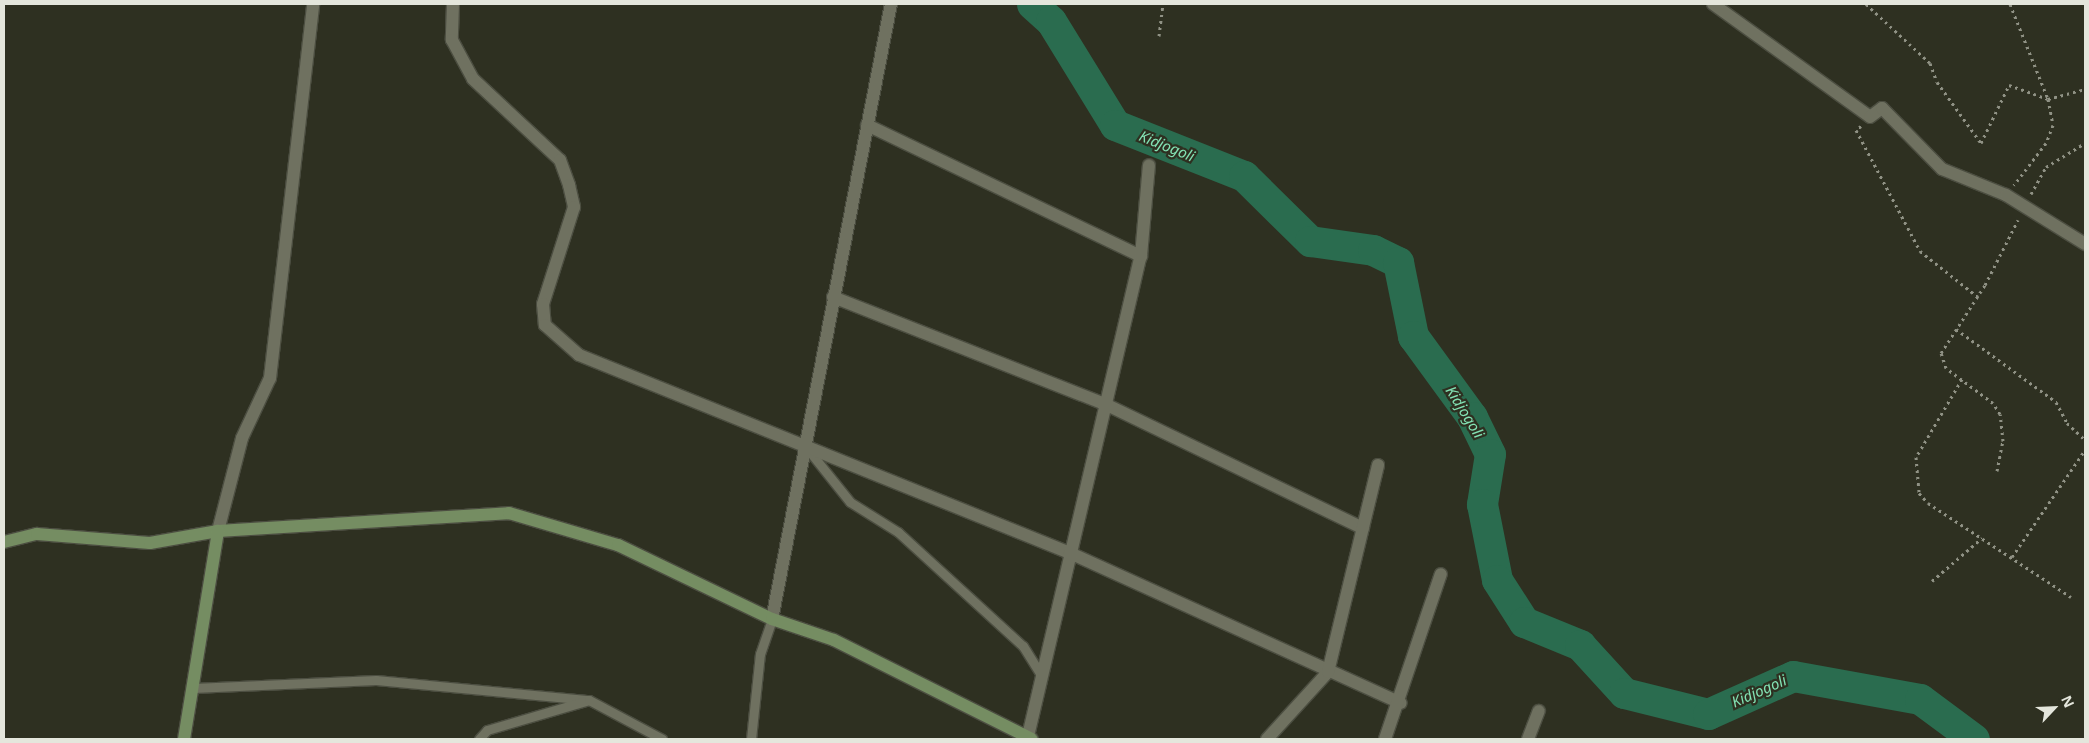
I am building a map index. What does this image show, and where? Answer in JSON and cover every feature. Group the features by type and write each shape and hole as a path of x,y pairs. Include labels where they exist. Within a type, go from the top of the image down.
{"street":[{"path":"184,739 218,531 242,438 270,378 313,4"},
{"path":"453,4 452,40 472,79 560,160 569,185 574,207 543,304 545,325 579,355 1070,553 1328,672 1401,703"},
{"path":"772,619 804,445 891,4"},
{"path":"1713,4 1870,117 1882,108 1942,169 2006,195 2085,244"},
{"path":"867,125 1141,256"},
{"path":"4,542 37,534 150,543 218,531 508,513 618,545 772,619 834,640 1030,738 1041,675 1107,405 1141,256 1150,165"},
{"path":"833,298 1107,405 1363,528"},
{"path":"1267,739 1328,672 1378,465"},
{"path":"1385,739 1401,703 1441,574"},
{"path":"1528,739 1539,711"}],"lane":[{"path":"804,445 850,502 898,532 1023,646 1041,675"},
{"path":"751,739 760,654 772,619"},
{"path":"193,688 376,680 589,700 662,739"},
{"path":"479,739 487,730 589,700"}],"path":[{"path":"1159,36 1162,4"},
{"path":"1866,4 1930,63 1937,82 1981,143 2009,85 2048,99 2085,89"},
{"path":"2006,195 2046,143 2053,125 2048,99 2010,4"},
{"path":"1870,117 1856,130 1920,251 1978,297"},
{"path":"1997,471 2003,441 2000,414 1941,360 1942,347 1978,297 2046,167 2085,143"},
{"path":"1956,329 2056,402 2067,423 2085,440"},
{"path":"1962,378 1916,457 1916,482 1928,503 2072,598"},
{"path":"2012,558 2085,450"},
{"path":"1932,581 1982,538"}],"waterway":[{"name":"Kidjogoli","path":"1032,4 1051,21 1115,125 1244,176 1310,241 1373,250 1398,262 1413,336 1472,417 1490,454 1482,504 1497,580 1524,622 1580,645 1624,693 1708,714 1793,676 1920,699 1974,739"}]}
